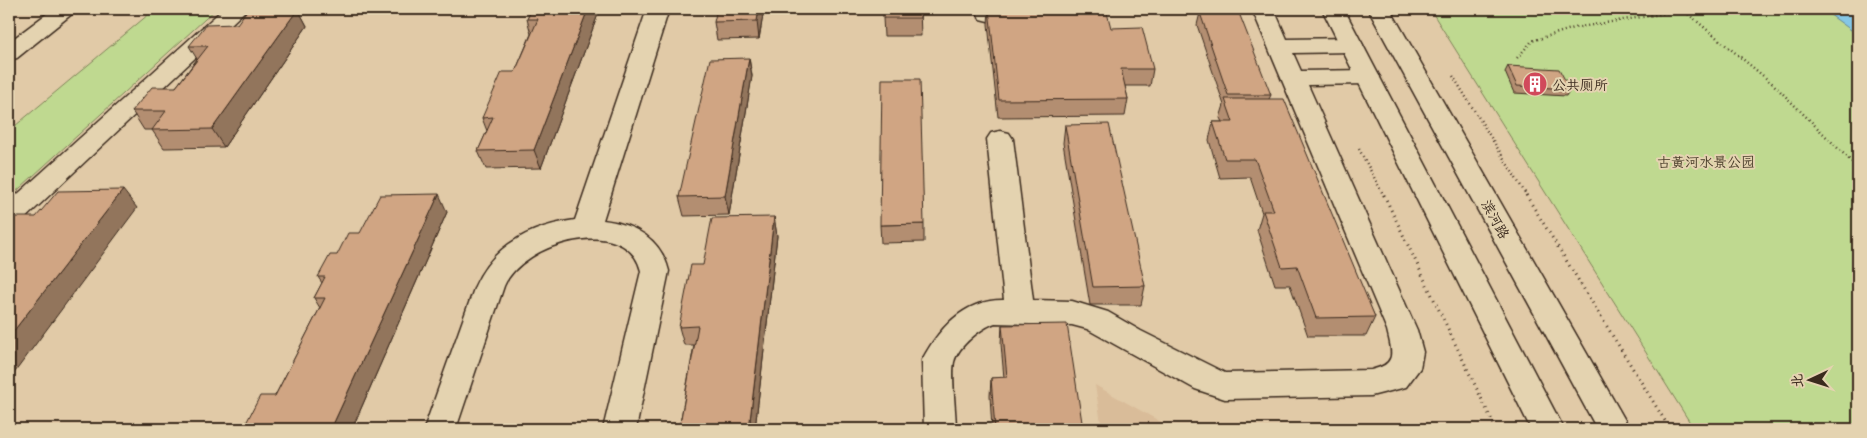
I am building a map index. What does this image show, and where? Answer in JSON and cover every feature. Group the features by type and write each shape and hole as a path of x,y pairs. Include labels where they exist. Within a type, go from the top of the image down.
{"main road":[{"path":"9,53 67,9"},
{"path":"9,217 236,9"},
{"path":"586,230 658,9"},
{"path":"940,429 938,360 956,332 975,318 994,311 1072,313 1097,320 1130,340 1206,380 1225,386 1371,383 1396,378 1404,368 1407,352 1402,330 1263,9"},
{"path":"1333,9 1548,429"},
{"name":"滨河路","path":"1379,9 1614,429"},
{"path":"1278,46 1352,45"},
{"path":"1293,78 1368,77"},
{"path":"1000,139 1020,312"},
{"path":"440,429 495,275 517,252 532,242 563,232 586,230 614,232 630,238 641,246 653,259 655,271 620,429"}],"path":[{"path":"1517,58 1532,41 1574,28 1683,10 1735,49 1798,104 1858,168"},
{"path":"1448,68 1670,429"},
{"path":"1358,146 1395,216 1496,429"}],"shaded area":[{"path":"1095,385 1170,427 1176,429 1102,429"}],"green space":[{"path":"155,9 216,9 9,198 9,131"},
{"name":"古黄河水景公园","path":"1430,9 1858,9 1858,429 1694,429"}],"water":[{"path":"1822,9 1858,9 1858,35"}],"building":[{"path":"248,9 298,9 212,129 152,130 166,111 132,111 152,87 176,87 208,46 189,46 206,25 237,24"},
{"path":"532,9 588,9 534,150 478,151 493,117 482,118 502,72 515,72 538,19 527,19"},
{"path":"717,9 759,9 757,21 714,22"},
{"path":"883,9 920,9 920,18 883,18"},
{"path":"989,9 1106,9 1111,28 1142,27 1153,69 1121,69 1128,99 999,100"},
{"path":"1200,13 1239,13 1271,95 1228,95"},
{"path":"749,58 725,196 679,197 710,59"},
{"path":"1508,66 1559,69 1570,89 1517,86"},
{"path":"882,79 920,79 924,224 880,225"},
{"path":"1225,99 1284,99 1375,317 1316,318 1297,266 1282,267 1263,211 1274,211 1255,159 1225,159 1213,122 1233,122"},
{"path":"1109,124 1145,286 1093,287 1065,125"},
{"path":"123,190 9,337 9,217 36,217 58,191"},
{"path":"439,194 331,429 231,429 232,427 244,427 260,396 275,396 325,298 314,298 325,277 318,277 330,255 337,255 348,233 360,233 380,195"},
{"path":"774,217 749,429 679,429 698,326 679,327 691,265 703,265 712,218"},
{"path":"1067,324 1083,429 995,429 991,378 1007,377 1002,325"},
{"path":"1373,427 1374,429 1296,429"}],"place":[{"name":"公共厕所","path":"1535,84"}]}
